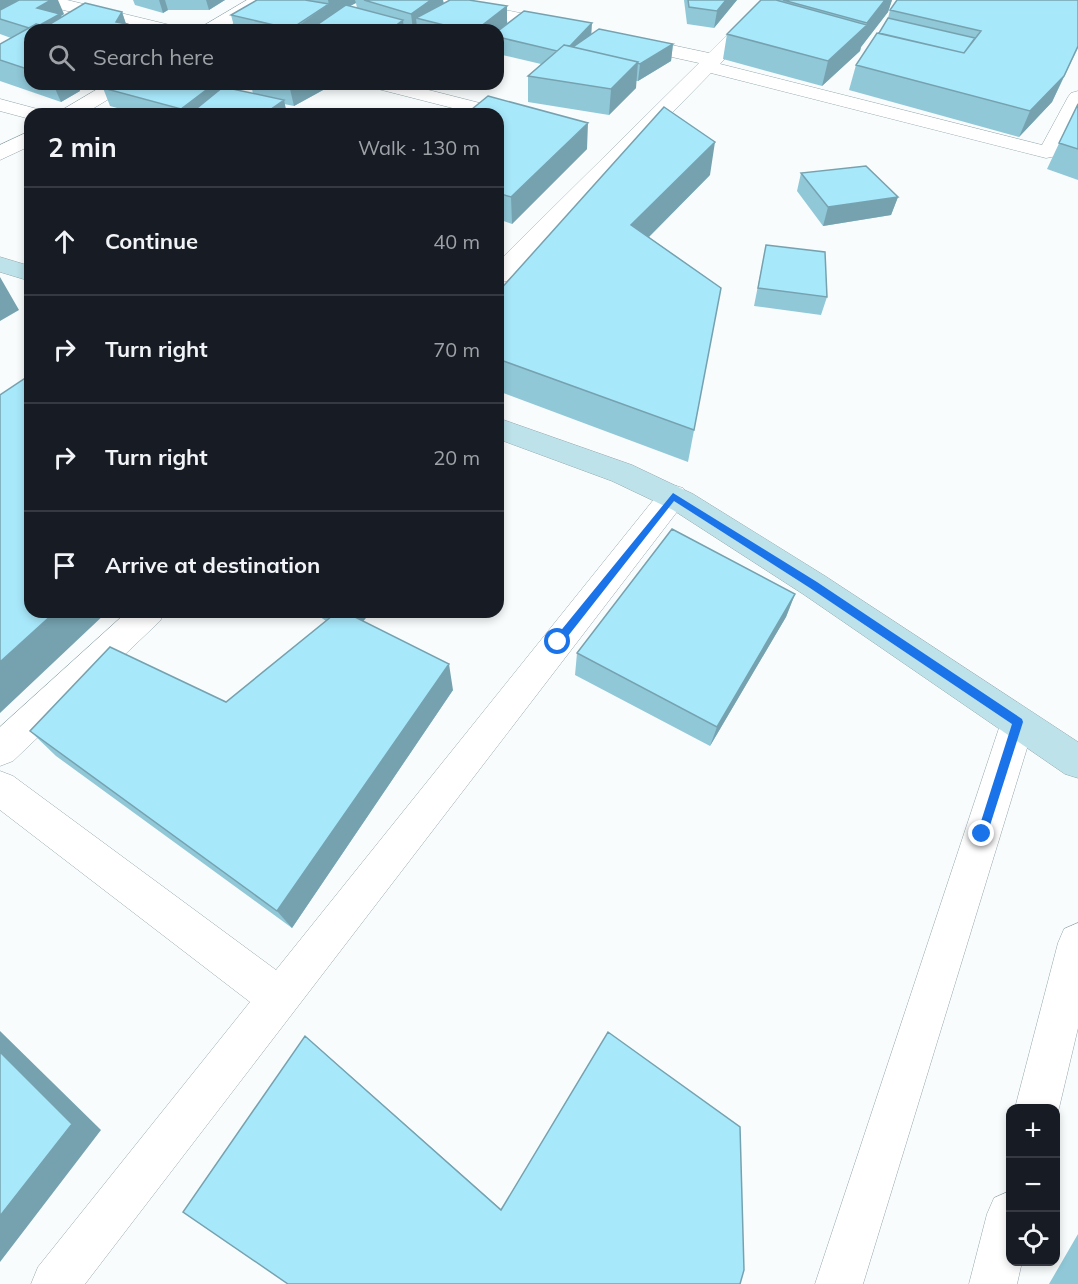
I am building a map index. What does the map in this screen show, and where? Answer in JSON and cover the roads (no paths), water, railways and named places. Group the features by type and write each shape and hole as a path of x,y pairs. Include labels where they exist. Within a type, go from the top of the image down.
{"main road":[{"path":"0,264 24,272"},
{"path":"504,430 622,473 673,496 814,585 1078,762"}],"street":[{"path":"45,0 143,24"},
{"path":"220,24 260,0"},
{"path":"431,0 578,31"},
{"path":"504,270 773,0"},
{"path":"521,19 536,6"},
{"path":"611,38 1046,152 1049,151 1078,97"},
{"path":"79,108 110,90"},
{"path":"405,90 476,108"},
{"path":"0,105 24,111"},
{"path":"504,115 531,122"},
{"path":"0,154 24,140"},
{"path":"504,241 526,247"},
{"path":"55,1284 673,496"},
{"path":"0,750 143,618"},
{"path":"840,1284 1018,722"},
{"path":"0,788 279,998"},
{"path":"1038,1104 1078,943"},
{"path":"993,1284 1006,1233"}]}
